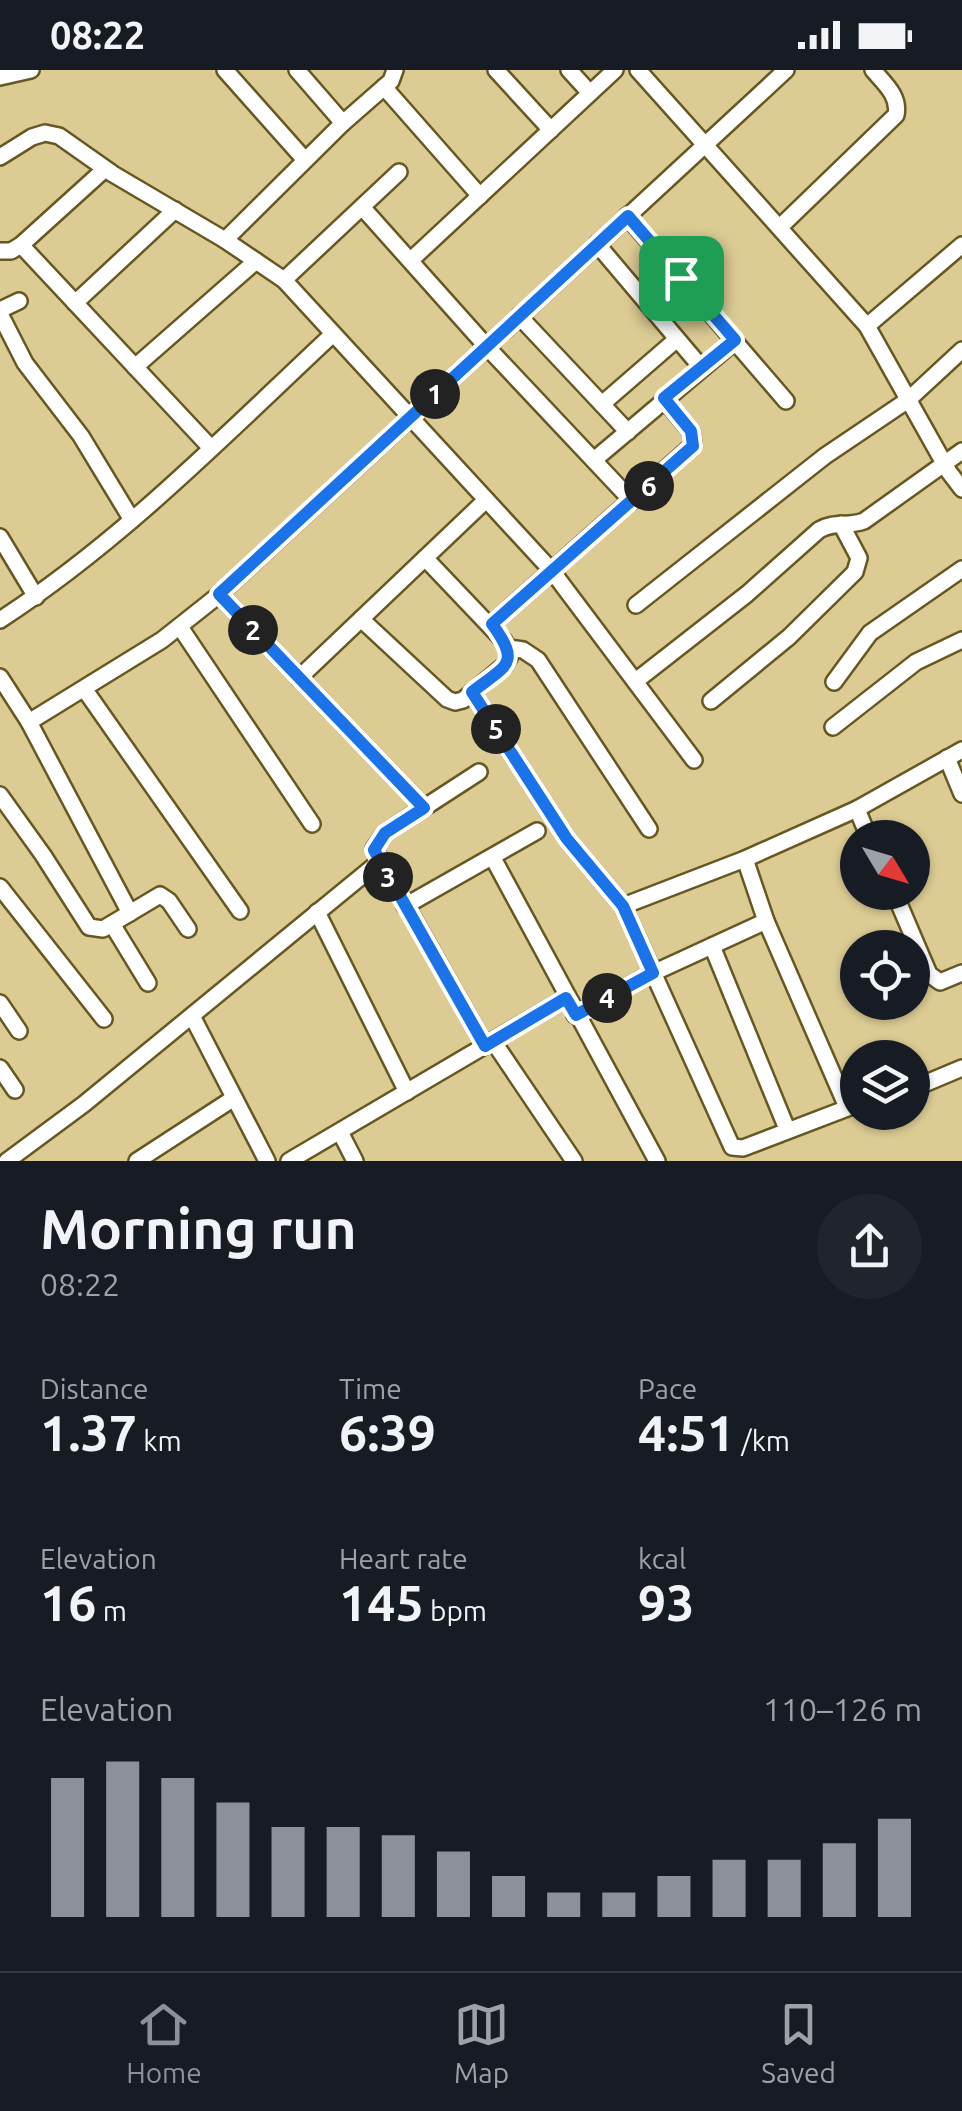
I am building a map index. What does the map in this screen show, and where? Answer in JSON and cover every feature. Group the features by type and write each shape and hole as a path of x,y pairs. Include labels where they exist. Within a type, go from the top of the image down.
{"street":[{"path":"0,77 31,70"},
{"path":"225,70 305,160"},
{"path":"297,70 343,122"},
{"path":"225,240 343,122 391,81 395,70"},
{"path":"496,70 550,130"},
{"path":"570,70 590,93"},
{"path":"411,260 616,70"},
{"path":"638,70 867,326 945,465 962,488"},
{"path":"780,228 896,115 894,96 873,70"},
{"path":"29,722 180,627 219,594 782,72"},
{"path":"384,87 480,196"},
{"path":"0,158 45,133 58,136 284,280 552,571 638,680 694,760"},
{"path":"0,251 11,251 21,245 105,169"},
{"path":"284,280 399,172"},
{"path":"362,207 632,501"},
{"path":"75,303 175,210"},
{"path":"628,216 786,401"},
{"path":"597,244 702,367"},
{"path":"21,245 212,448"},
{"path":"867,326 962,245"},
{"path":"134,367 256,261"},
{"path":"19,301 0,312 25,363 74,426 132,520"},
{"path":"519,316 628,432"},
{"path":"0,620 36,597 132,520 333,334"},
{"path":"602,404 677,338"},
{"path":"594,460 735,340"},
{"path":"636,605 824,456 908,400 962,350"},
{"path":"492,624 693,446 691,431 664,398"},
{"path":"638,680 747,594 819,530 830,524 864,521 962,451"},
{"path":"298,678 486,500"},
{"path":"711,701 789,637 856,572 859,558 841,524"},
{"path":"0,537 36,597"},
{"path":"361,619 447,699 455,702 463,700 506,665 509,648 492,624 425,558"},
{"path":"834,682 870,633 962,569"},
{"path":"219,594 424,808"},
{"path":"180,627 312,824"},
{"path":"833,727 916,662 962,640"},
{"path":"509,648 523,650 538,660 649,829"},
{"path":"0,677 29,722 130,913"},
{"path":"85,690 240,911"},
{"path":"472,692 567,839 623,906 732,1147 743,1148 840,1110"},
{"path":"623,906 857,810 955,754 962,794"},
{"path":"479,772 378,841 374,850 489,1043 574,1161"},
{"path":"0,795 89,927 96,931 154,897 164,896 188,928"},
{"path":"857,810 862,820"},
{"path":"405,906 537,831"},
{"path":"494,858 657,1161"},
{"path":"744,859 766,921 840,1080"},
{"path":"6,1161 84,1104 380,862"},
{"path":"0,887 104,1019"},
{"path":"902,910 929,974 940,982 962,973"},
{"path":"317,912 407,1092"},
{"path":"576,1015 653,973 766,921"},
{"path":"112,924 148,984"},
{"path":"712,946 787,1130"},
{"path":"289,1161 566,998"},
{"path":"0,1003 19,1031"},
{"path":"192,1016 267,1161"},
{"path":"0,1068 15,1090"},
{"path":"930,1081 962,1068"},
{"path":"147,1158 234,1098"},
{"path":"340,1132 355,1161"}],"route":[{"path":"628,216 681,278 735,340 664,398 691,431 693,446 492,624 509,648 510,656 506,665 472,692 567,839 623,906 653,973 576,1015 566,998 485,1046 374,850 385,833 424,808 219,594 628,216"}]}
